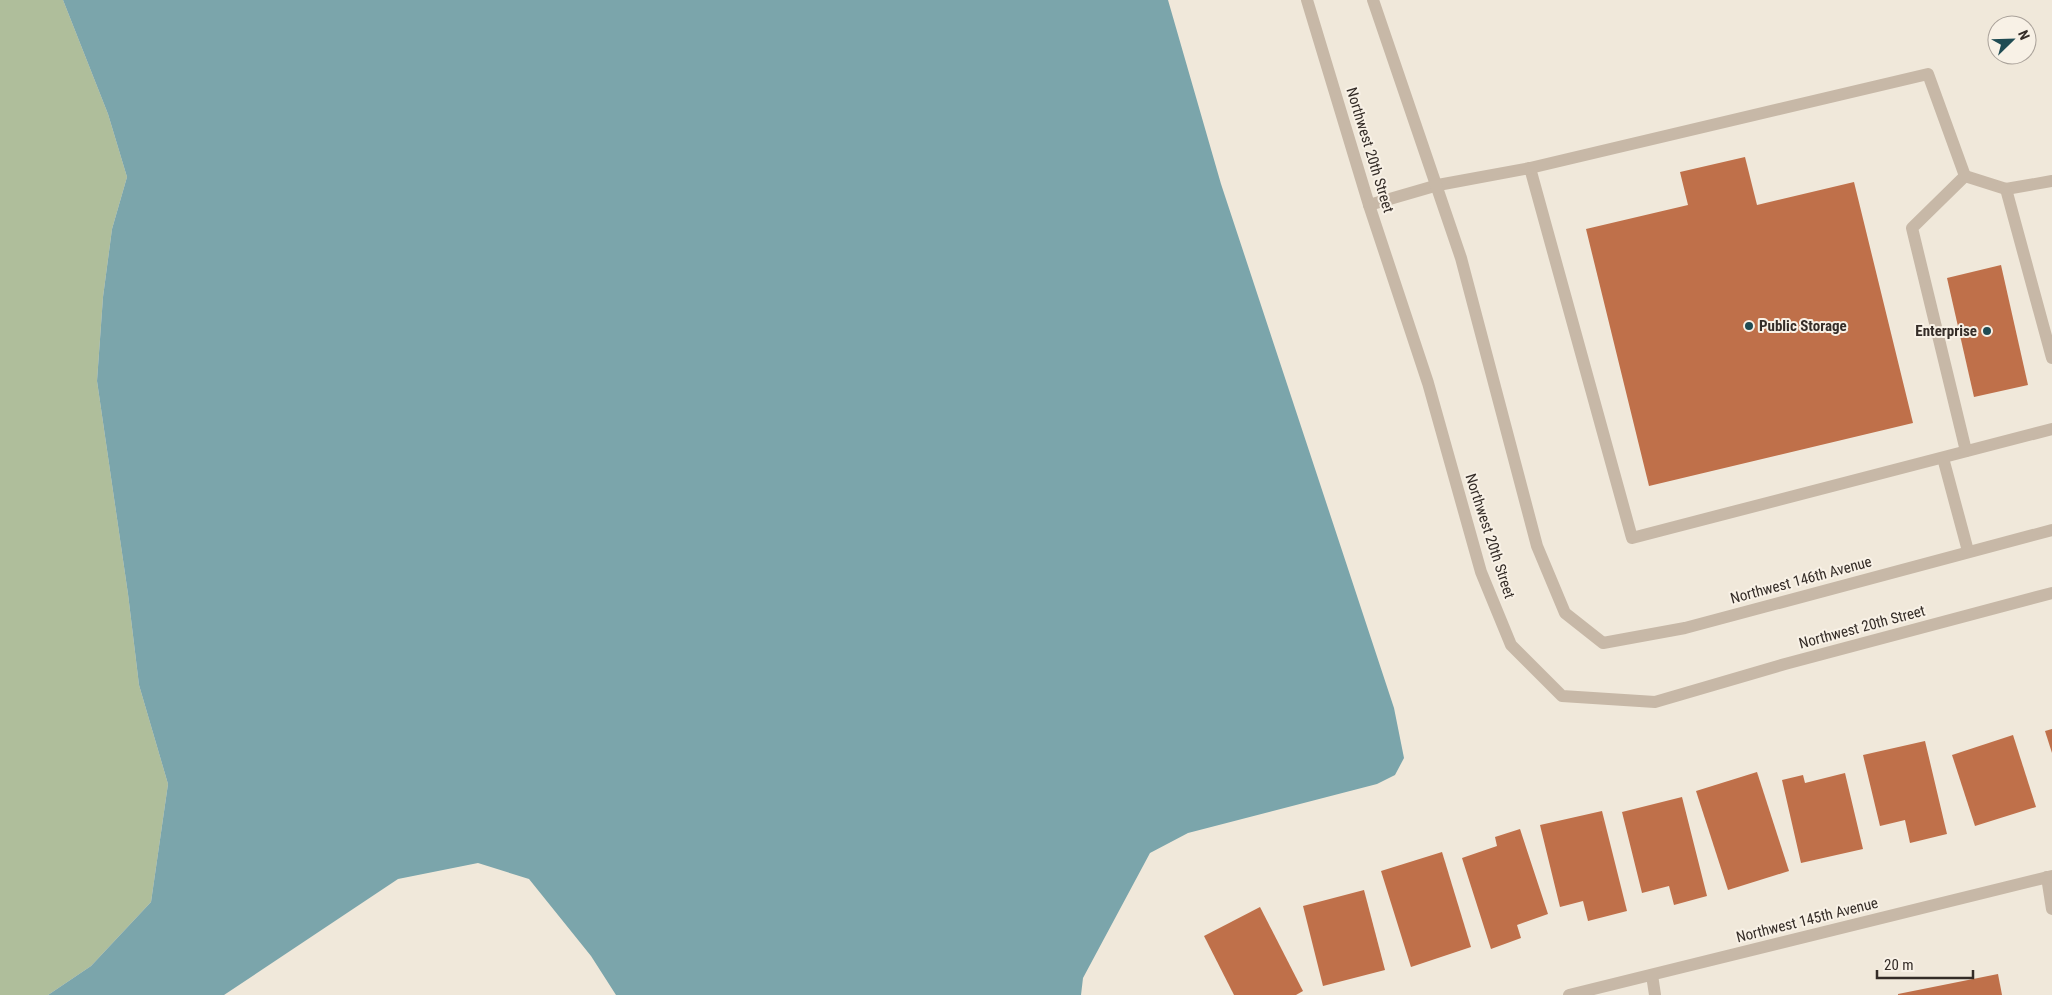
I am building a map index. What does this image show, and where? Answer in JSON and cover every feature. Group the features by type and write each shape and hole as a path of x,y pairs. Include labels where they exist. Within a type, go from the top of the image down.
{"street":[{"name":"Northwest 20th Street","path":"1307,0 1369,205 1428,383 1481,572 1511,645 1562,696 1655,702 1785,664 2052,594"},
{"path":"1373,0 1438,185"},
{"path":"1369,205 1438,185 1530,168 1928,74 1964,176"},
{"path":"1530,168 1632,538 2052,429"},
{"path":"1964,176 2006,189 2052,181"},
{"path":"1964,176 1912,228 1966,452"},
{"name":"Northwest 146th Avenue","path":"1438,185 1461,258 1537,546 1565,613 1603,643 1685,628 2052,530"},
{"path":"2006,189 2052,358"},
{"path":"1943,458 1968,551"},
{"path":"2050,876 2052,909"},
{"name":"Northwest 145th Avenue","path":"1569,995 2050,876"},
{"path":"1652,975 1655,995"}],"green space":[{"path":"0,0 63,0 108,114 127,177 112,229 103,297 97,381 128,594 139,685 168,784 151,902 91,966 48,995 0,995"}],"water":[{"path":"63,0 1168,0 1221,184 1394,708 1404,758 1395,775 1377,784 1188,833 1150,853 1083,978 1081,995 616,995 591,956 529,879 478,863 398,879 224,995 48,995 91,966 151,902 168,784 139,685 128,594 97,381 103,297 112,229 127,177 108,114"}],"building":[{"name":"Public Storage","path":"1745,157 1757,205 1854,182 1913,423 1649,486 1586,229 1688,205 1680,172"},
{"name":"Enterprise","path":"2001,265 2028,385 1974,397 1947,278"},
{"path":"2052,729 2052,753 2045,731"},
{"path":"2013,735 2036,807 1975,826 1952,755"},
{"path":"1925,741 1947,834 1910,843 1905,820 1880,826 1863,755"},
{"path":"1757,772 1789,871 1728,890 1696,791"},
{"path":"1845,773 1863,849 1801,863 1782,780 1803,775 1805,783"},
{"path":"1682,797 1707,896 1674,905 1669,886 1642,893 1622,812"},
{"path":"1602,811 1627,911 1588,921 1583,901 1560,907 1540,825"},
{"path":"1520,829 1548,914 1517,925 1521,938 1491,949 1462,858 1497,846 1495,837"},
{"path":"1442,852 1471,947 1411,967 1381,871"},
{"path":"1364,890 1385,970 1323,986 1303,906"},
{"path":"1260,907 1303,991 1296,995 1234,995 1204,936"},
{"path":"1998,974 2002,995 1898,995 1898,994"}],"place":[{"name":"Public Storage","path":"1749,326"},
{"name":"Enterprise","path":"1987,331"}]}
